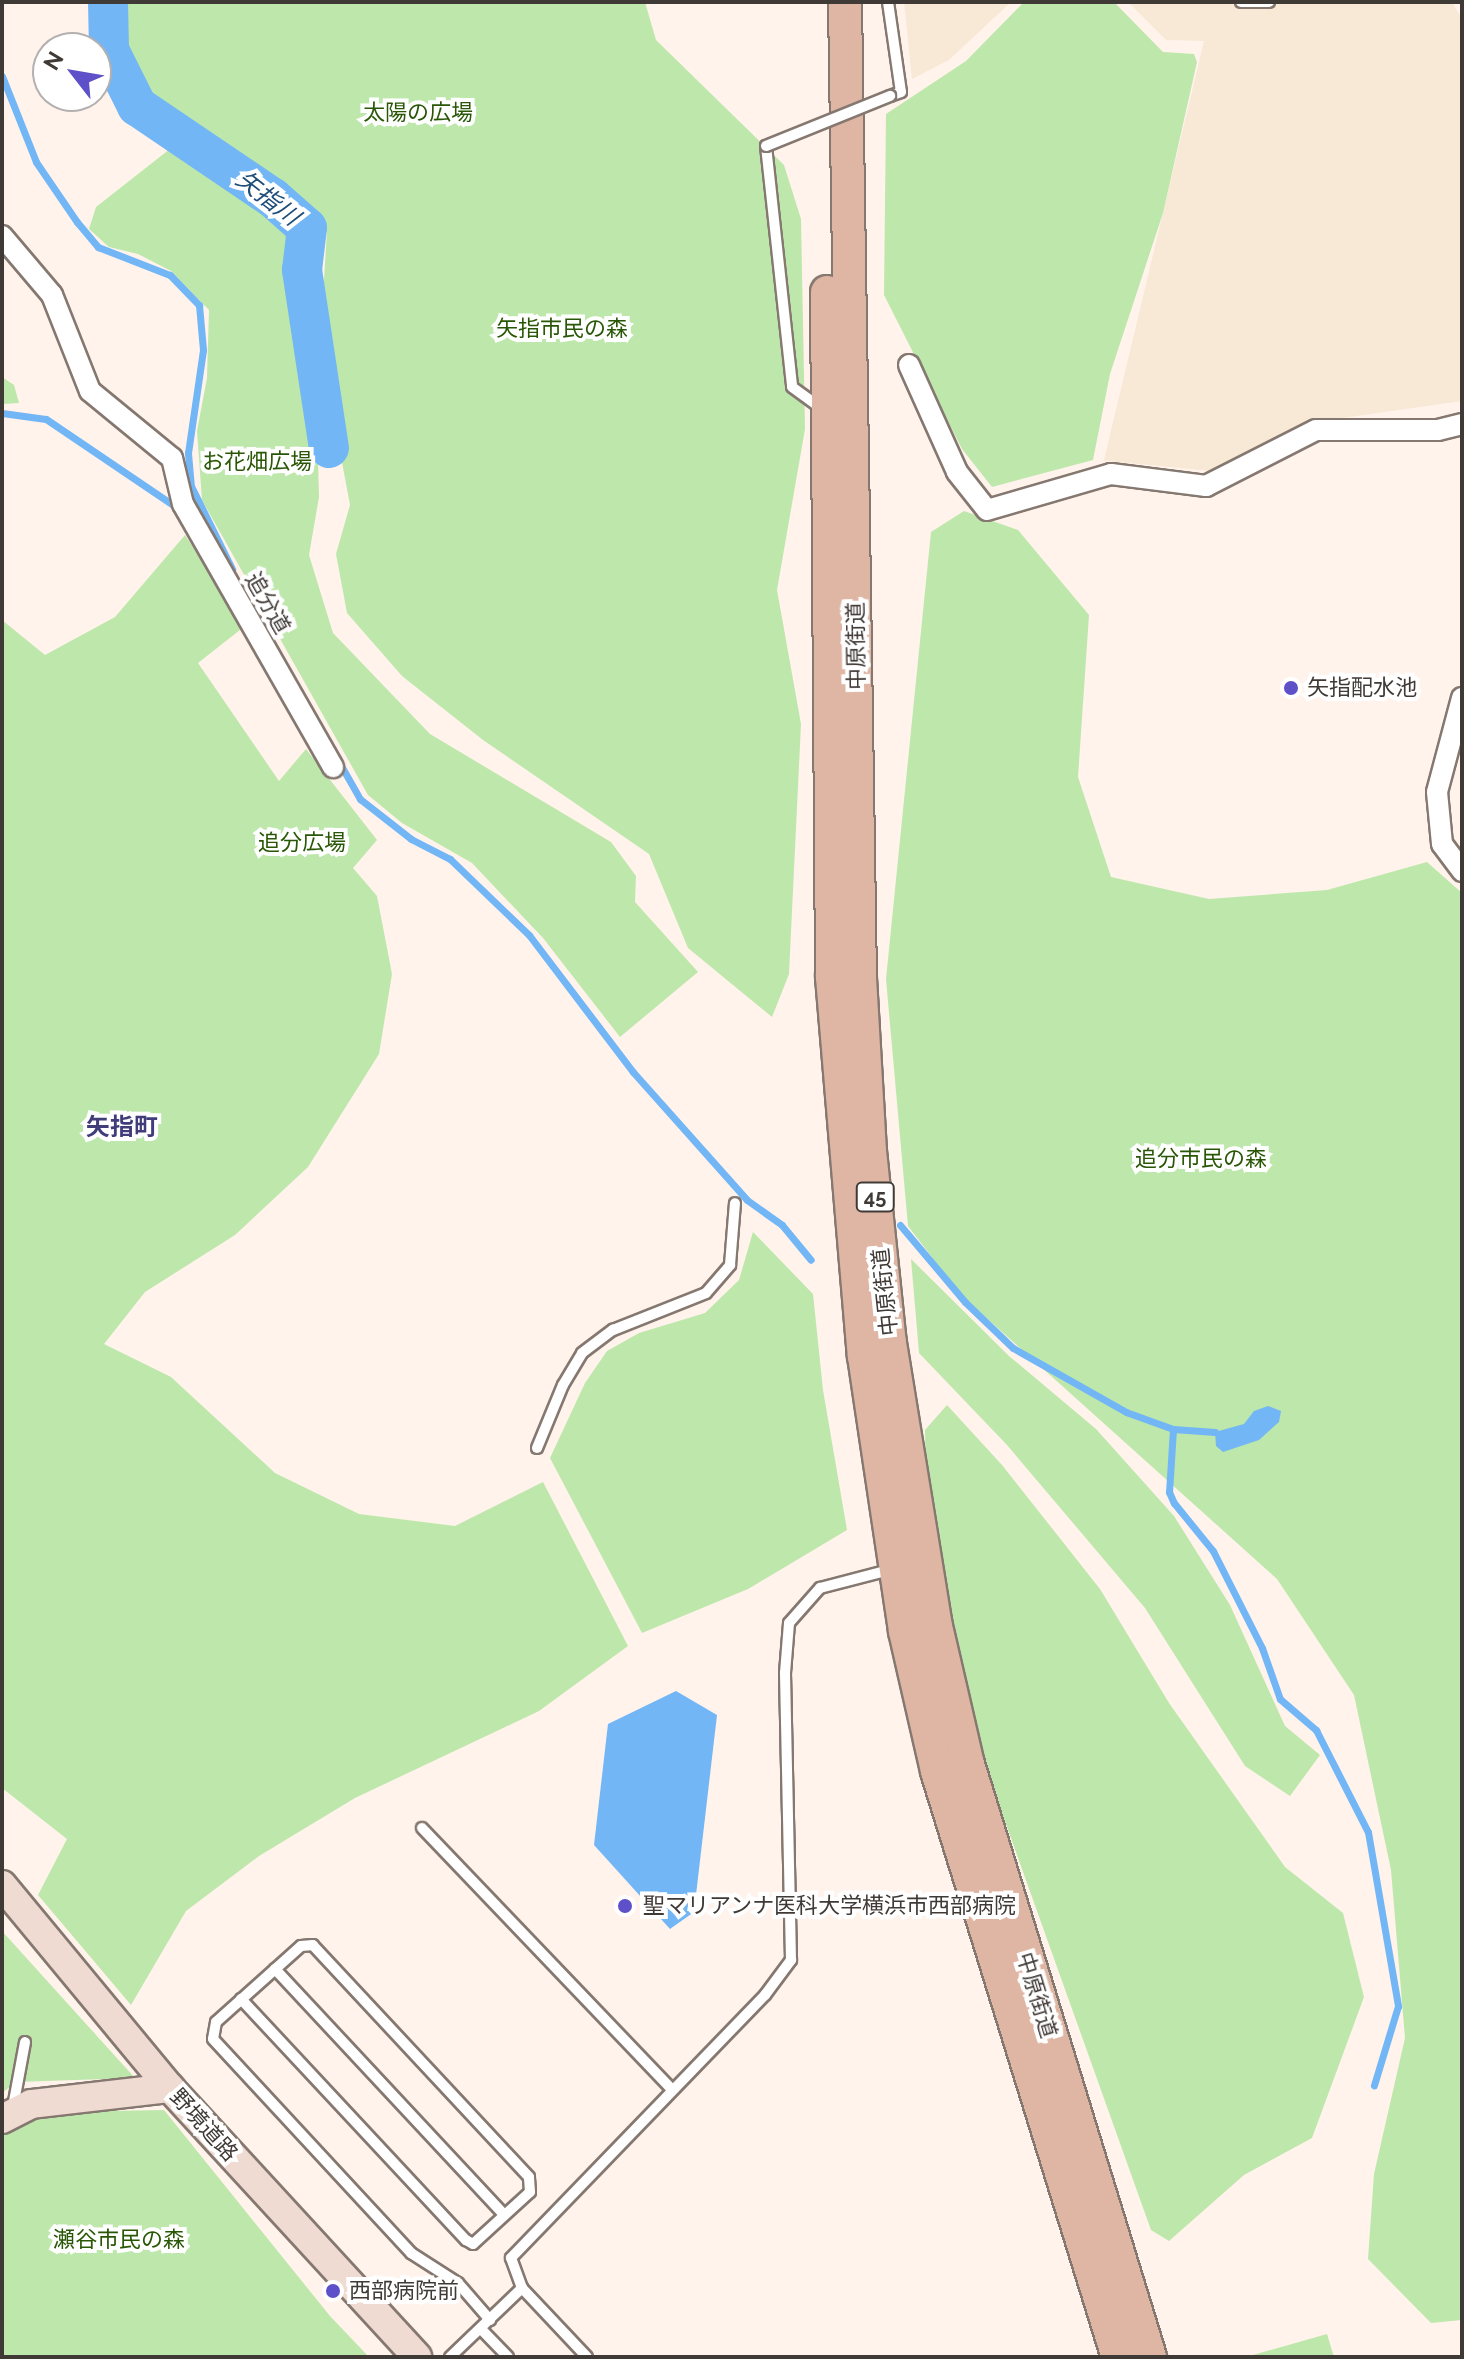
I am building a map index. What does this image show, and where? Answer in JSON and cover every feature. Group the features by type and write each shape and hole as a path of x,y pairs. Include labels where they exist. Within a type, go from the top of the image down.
{"main road":[{"name":"中原街道","path":"823,2 832,977 864,1356 895,1568 937,1771 1118,2357"},
{"name":"中原街道","path":"845,2 860,978 870,1151 890,1343 935,1622 967,1761 1150,2357"}],"street":[{"name":"追分道","path":"2,236 52,295 90,391 172,458 183,504 333,767"},
{"path":"909,365 957,472 987,510 1111,474 1206,486 1316,430 1438,430 1462,424"},
{"path":"1462,698 1437,792 1442,844 1462,871"},
{"name":"野境道路","path":"2,1885 170,2088 417,2357"},
{"path":"7,2116 44,2102 170,2088"}],"lane":[{"path":"826,411 792,387 766,146 901,92 888,2"},
{"path":"1241,2 1269,2"},
{"path":"537,1448 563,1385 582,1353 613,1330 706,1293 730,1265 737,1236 735,1203"},
{"path":"587,2357 522,2288 511,2258 522,2242 765,1995 791,1960 785,1673 789,1623 820,1588 895,1568"},
{"path":"422,1828 672,2090"},
{"path":"241,1999 466,2240 473,2244 530,2192 529,2177 313,1945 301,1946 241,1999 216,2022 213,2039 411,2253 451,2277 490,2320"},
{"path":"275,1969 504,2215"},
{"path":"7,2116 25,2042"},
{"path":"450,2357 522,2288"},
{"path":"481,2329 508,2357"}],"shaded area":[{"path":"904,2 1011,2 949,60 912,79"},
{"path":"1128,2 1452,2 1462,19 1462,401 1300,424 1211,471 1098,460 1104,460 1204,41 1166,40"}],"green space":[{"name":"矢指市民の森","path":"117,2 645,2 656,40 784,165 801,219 805,429 777,590 801,724 789,974 772,1017 688,948 649,854 483,740 402,676 347,613 336,554 350,505 320,345 327,231 215,140 137,106"},
{"path":"1024,2 1114,2 1163,52 1194,54 1197,62 1163,213 1110,374 1093,460 992,487 962,449 884,295 886,114 966,61"},
{"name":"お花畑広場","path":"175,145 221,168 278,216 294,244 318,460 319,497 309,555 333,633 430,734 611,842 636,876 635,902 698,972 620,1037 543,938 472,863 402,823 368,795 202,500 197,431 207,378 209,310 171,271 138,254 109,247 89,229 96,207"},
{"path":"2,377 14,385 19,403 2,404"},
{"name":"追分市民の森","path":"964,511 1018,530 1089,615 1078,777 1111,877 1209,899 1327,890 1427,862 1462,893 1462,2320 1431,2323 1368,2259 1374,2174 1405,2038 1391,1870 1354,1695 1277,1579 961,1295 908,1226 886,979 931,532"},
{"name":"追分広場","path":"185,535 245,626 198,663 279,781 306,749 377,840 353,868 377,896 392,974 379,1054 308,1167 235,1235 145,1292 104,1344 171,1377 275,1473 359,1514 455,1526 543,1482 628,1646 539,1711 355,1798 259,1856 186,1911 131,2005 38,1895 67,1839 2,1788 2,620 45,655 115,617"},
{"path":"753,1232 813,1294 823,1390 847,1530 748,1589 642,1633 550,1458 585,1383 607,1351 639,1333 705,1313 739,1280"},
{"path":"911,1259 1009,1356 1096,1429 1174,1516 1230,1605 1285,1726 1320,1755 1290,1796 1245,1766 1145,1608 1007,1445 919,1353"},
{"path":"947,1405 1002,1465 1100,1589 1169,1703 1285,1867 1343,1913 1364,1997 1312,2138 1244,2175 1169,2241 1151,2230 982,1757 926,1494 925,1430"},
{"path":"2,1931 135,2078 16,2082 2,2093"},
{"name":"瀬谷市民の森","path":"164,2110 330,2316 369,2357 2,2357 2,2134 15,2122 52,2112"},
{"path":"1327,2334 1334,2357 1246,2357"}],"water":[{"path":"1268,1406 1281,1411 1279,1422 1259,1440 1223,1452 1216,1446 1215,1432 1244,1424 1254,1411"},
{"path":"676,1691 717,1715 694,1912 670,1929 594,1845 608,1724"}],"waterway":[{"name":"矢指川","path":"108,2 109,50 137,106 273,198 307,228 302,270 329,448"},
{"path":"2,76 36,162 98,247 170,275 199,305 203,350 188,453 191,486 232,569"},
{"path":"2,413 46,419 179,509"},
{"path":"339,762 360,799 411,839 450,859 529,935 633,1072 747,1200 782,1225 811,1260"},
{"path":"900,1225 965,1302 1013,1348 1126,1412 1173,1429 1169,1492 1174,1503 1213,1551 1262,1648 1280,1699 1316,1730 1368,1832 1398,2006 1374,2085"},
{"path":"1173,1429 1215,1432"}],"place":[{"name":"矢指配水池","path":"1291,688"},
{"name":"聖マリアンナ医科大学横浜市西部病院","path":"625,1906"},
{"name":"西部病院前","path":"333,2291"}],"district":[{"name":"矢指町","path":"122,1127"}],"park label":[{"name":"太陽の広場","path":"418,113"}]}
